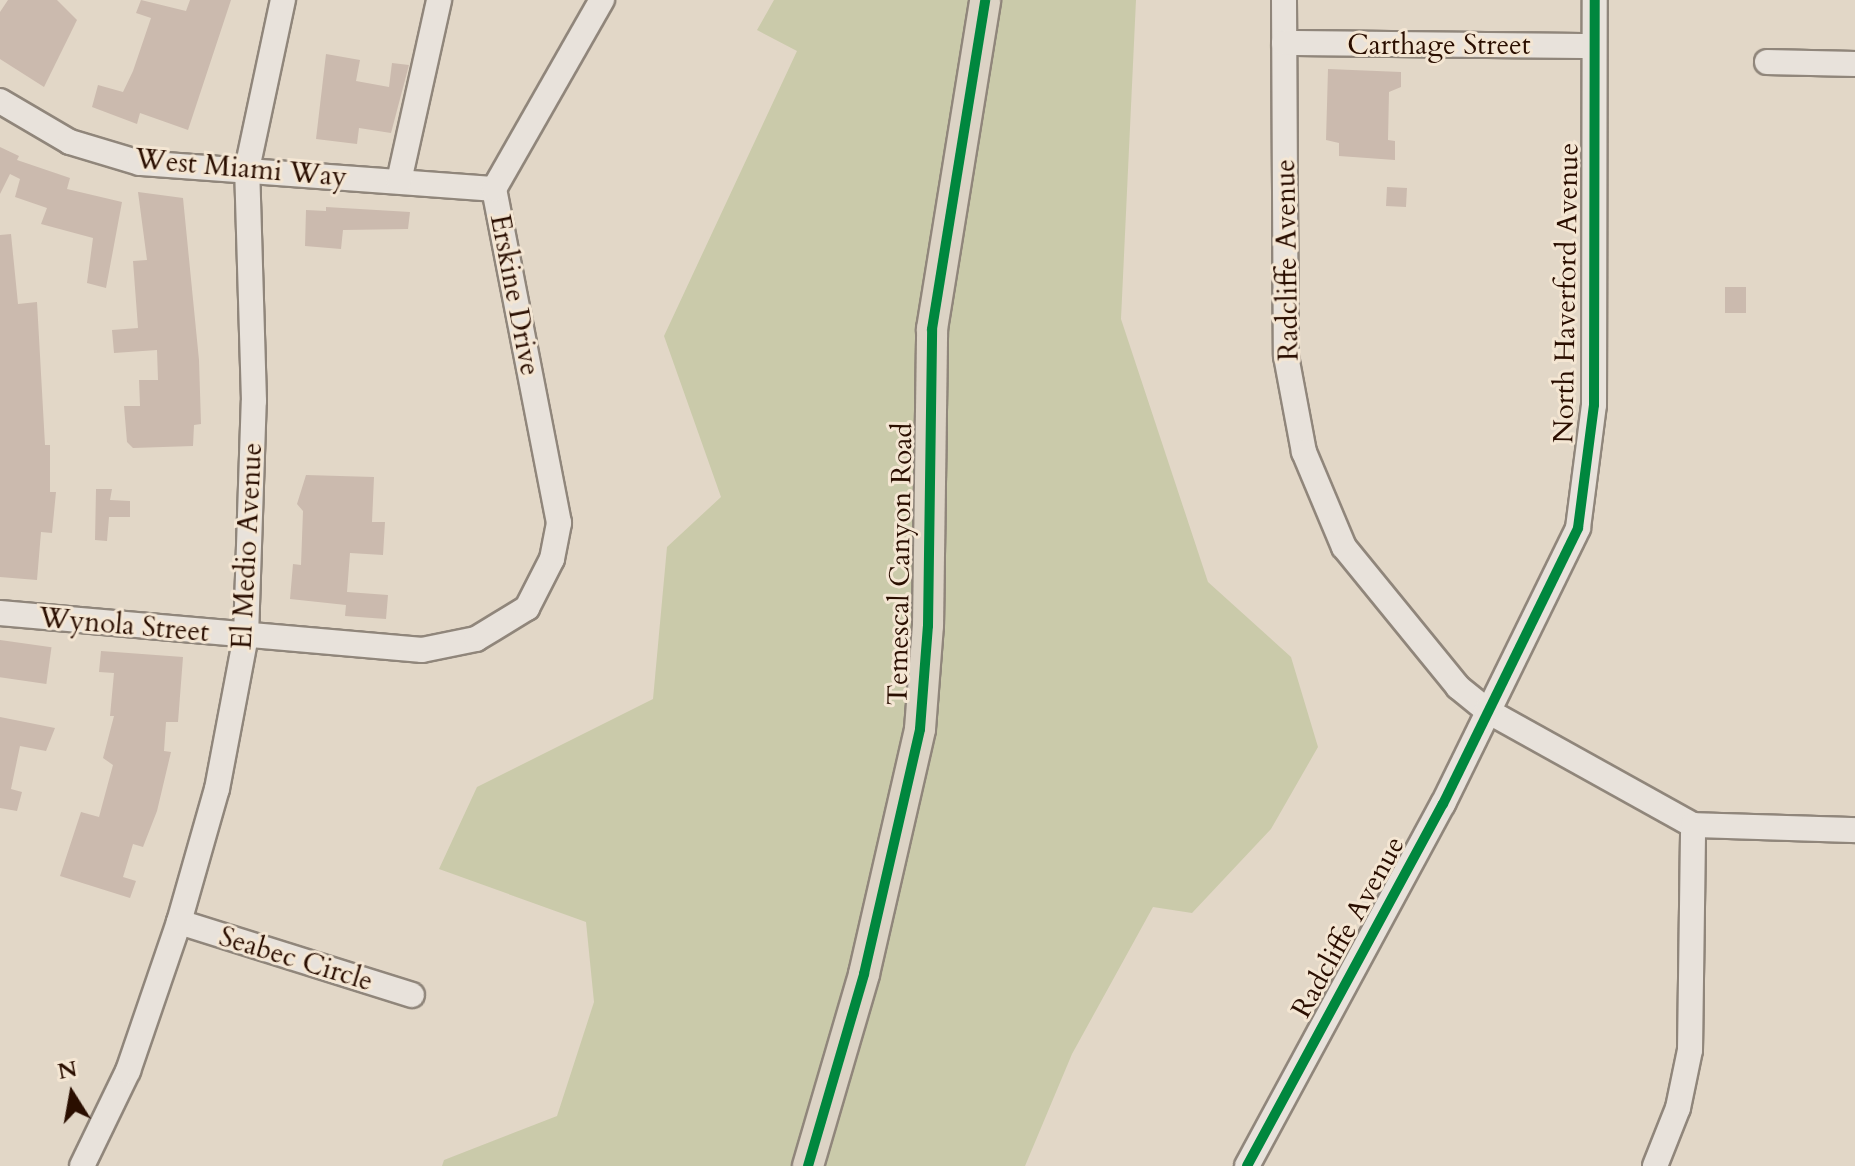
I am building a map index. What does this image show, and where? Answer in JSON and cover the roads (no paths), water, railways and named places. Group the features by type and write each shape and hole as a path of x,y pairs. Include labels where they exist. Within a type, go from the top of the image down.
{"main road":[{"name":"Temescal Canyon Road","path":"808,1166 868,960 920,729 928,626 932,329 985,0"}],"street":[{"name":"El Medio Avenue","path":"82,1166 128,1071 179,922 217,789 246,636 254,401 247,169 283,0"},
{"path":"399,181 439,0"},
{"name":"Erskine Drive","path":"527,608 552,559 559,523 494,189 602,0"},
{"name":"Radcliffe Avenue","path":"1247,1166 1443,804 1486,710 1458,687 1344,547 1304,452 1286,356 1284,0"},
{"name":"North Haverford Avenue","path":"1486,710 1540,612 1578,528 1594,405 1595,0"},
{"name":"Carthage Street","path":"1284,43 1594,46"},
{"path":"1767,62 1855,64"},
{"name":"West Miami Way","path":"0,101 70,142 140,163 494,189"},
{"name":"Wynola Street","path":"0,613 422,650 476,639 527,608"},
{"path":"1486,710 1693,825 1855,830"},
{"path":"1655,1166 1678,1108 1690,1050 1693,825"},
{"name":"Seabec Circle","path":"179,922 412,995"}]}
